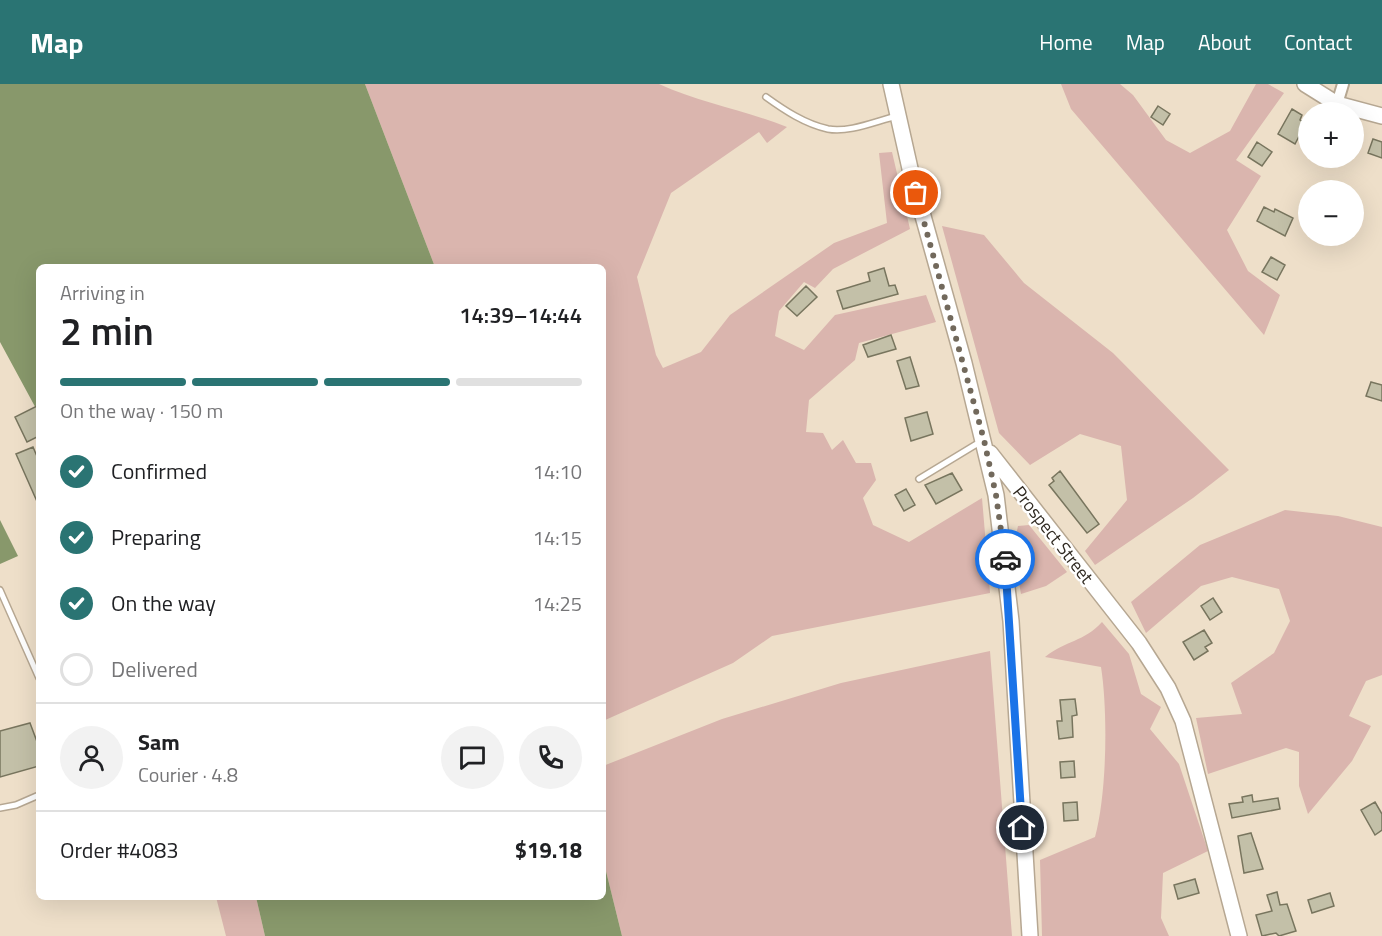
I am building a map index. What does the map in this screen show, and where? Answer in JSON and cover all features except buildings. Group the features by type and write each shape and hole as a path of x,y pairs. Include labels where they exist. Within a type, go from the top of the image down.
{"main road":[{"name":"Prospect Street","path":"891,84 910,173 985,444 1139,643 1168,688 1183,721 1239,936"},
{"path":"1305,84 1334,102"},
{"path":"1364,111 1382,116"},
{"path":"985,444 1005,552 1030,936"}],"street":[{"path":"1338,102 1343,84"}],"lane":[{"path":"765,97 787,112 829,129 850,128 898,116"},
{"path":"919,479 985,444"},
{"path":"0,590 36,671"},
{"path":"0,808 16,805 36,796"}],"shaded area":[{"path":"0,84 365,84 434,264 36,264 36,408 0,342"},
{"path":"365,84 659,84 787,127 767,143 759,132 671,193 637,277 656,355 663,368 701,352 730,315 834,243 887,223 879,153 892,152 910,229 833,269 815,288 804,282 779,311 775,336 804,350 835,315 926,295 936,322 859,343 855,360 809,400 806,432 823,433 832,450 843,440 856,463 871,463 876,480 863,498 873,525 909,542 982,498 990,593 772,636 733,663 606,720 606,264 434,264"},
{"path":"1061,84 1120,84 1133,95 1166,140 1190,153 1230,131 1256,84 1268,84 1284,93 1236,160 1261,176 1227,230 1248,271 1280,295 1264,335 1071,109"},
{"path":"942,226 984,235 1024,283 1113,353 1229,470 1193,498 1095,565 1085,551 1127,500 1121,446 1080,434 1030,465 999,433"},
{"path":"1285,510 1338,516 1382,527 1382,675 1366,681 1349,716 1371,726 1352,761 1308,814 1299,786 1299,752 1286,748 1208,774 1196,718 1242,714 1231,683 1274,653 1290,621 1279,589 1232,577 1201,586 1146,633 1131,602 1200,545"},
{"path":"0,520 18,556 0,564"},
{"path":"1029,525 1067,572 1046,586 1021,594 1013,549 1018,526"},
{"path":"1102,622 1129,654 1141,694 1161,707 1150,729 1179,764 1208,851 1163,873 1161,918 1169,936 1042,936 1040,860 1095,837 1102,798 1105,752 1105,706 1101,667 1045,657 1088,634"},
{"path":"990,651 1012,936 622,936 606,871 606,765 722,719 841,683"},
{"path":"606,871 622,936 265,936 257,900 606,900"},
{"path":"217,900 257,900 265,936 226,936"}],"way so far":[{"path":"916,193 984,440 996,495 1005,559"}],"route":[{"path":"1005,559 1011,621 1022,828"}]}
